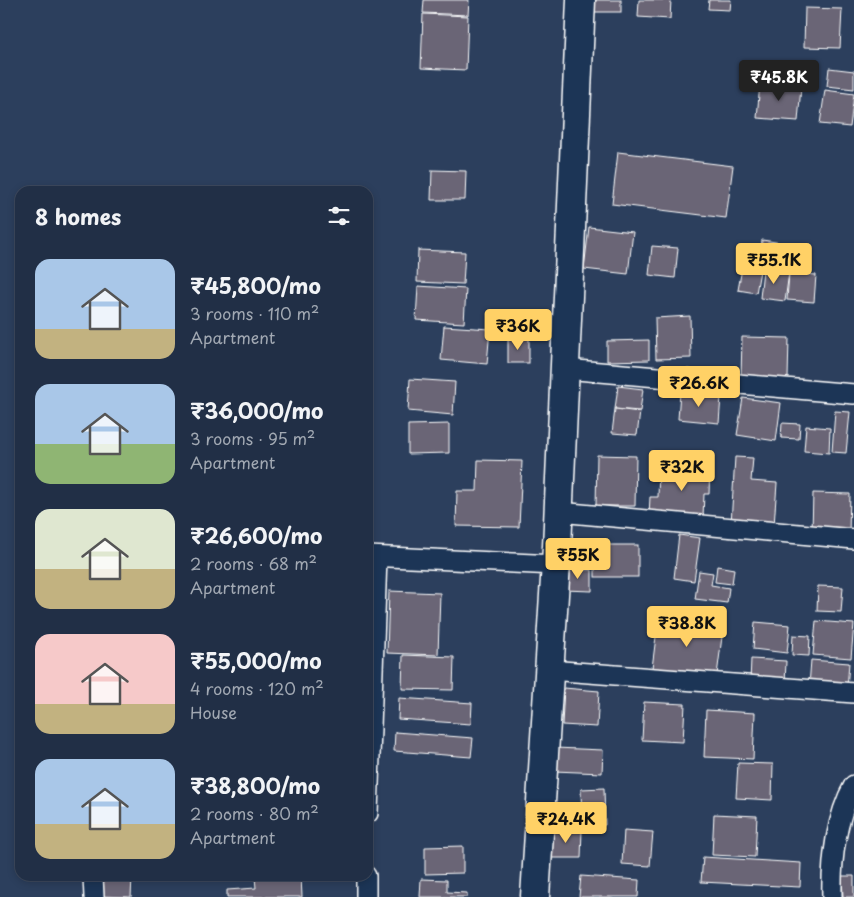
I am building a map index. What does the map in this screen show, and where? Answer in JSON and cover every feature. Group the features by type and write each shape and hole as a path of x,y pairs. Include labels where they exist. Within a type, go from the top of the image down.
{"main road":[{"path":"535,897 559,512 581,0"}],"street":[{"path":"565,369 854,394"},
{"path":"559,512 854,540"},
{"path":"373,556 556,565"},
{"path":"549,670 854,693"},
{"path":"832,897 832,876 838,829 848,795 854,785"},
{"path":"94,881 94,897"},
{"path":"366,881 366,897"}],"building":[{"path":"424,0 469,0 468,15 423,13"},
{"path":"590,0 621,0 621,12 590,12"},
{"path":"639,0 671,0 670,19 638,17"},
{"path":"709,0 731,0 730,10 708,9"},
{"path":"805,8 842,9 840,48 804,47"},
{"path":"423,14 468,16 466,70 421,68"},
{"path":"829,68 854,71 854,89 827,86"},
{"path":"760,83 801,87 798,121 757,118"},
{"path":"825,90 854,94 850,127 820,124"},
{"path":"618,152 733,166 726,218 612,204"},
{"path":"432,170 466,171 465,200 431,200"},
{"path":"589,227 633,232 628,274 584,269"},
{"path":"762,240 803,246 800,267 760,261"},
{"path":"652,246 678,248 675,278 649,275"},
{"path":"418,250 465,252 463,284 417,282"},
{"path":"743,263 761,265 756,293 738,290"},
{"path":"763,270 789,273 785,301 760,298"},
{"path":"789,273 816,275 814,302 787,300"},
{"path":"418,286 466,289 464,323 416,320"},
{"path":"690,316 691,358 656,359 655,318"},
{"path":"444,326 490,329 487,364 441,360"},
{"path":"742,337 789,338 788,378 741,378"},
{"path":"508,338 529,338 529,363 508,363"},
{"path":"649,340 649,360 607,361 607,341"},
{"path":"410,379 455,382 453,415 408,411"},
{"path":"618,386 643,389 640,411 615,409"},
{"path":"680,392 721,396 719,423 678,419"},
{"path":"743,398 781,403 776,441 737,435"},
{"path":"615,409 640,412 637,435 612,433"},
{"path":"835,411 850,412 846,453 832,452"},
{"path":"782,423 800,424 799,439 781,438"},
{"path":"449,424 449,453 408,454 408,425"},
{"path":"806,426 830,428 829,453 804,451"},
{"path":"597,455 636,456 635,506 596,506"},
{"path":"735,457 753,458 751,481 777,483 774,526 731,524"},
{"path":"478,460 522,461 519,527 456,526 457,491 477,491"},
{"path":"688,464 710,465 709,494 704,494 703,517 649,515 650,497 658,497 659,470 688,471"},
{"path":"813,493 850,494 849,533 812,532"},
{"path":"679,535 700,538 694,581 674,578"},
{"path":"592,540 593,564 579,565 578,541"},
{"path":"595,545 638,545 638,577 595,577"},
{"path":"717,566 734,569 732,584 715,582"},
{"path":"563,569 592,570 592,591 563,590"},
{"path":"699,571 713,573 711,585 729,588 727,603 695,599"},
{"path":"818,586 843,587 841,612 817,611"},
{"path":"389,591 440,593 438,655 387,653"},
{"path":"658,621 723,629 717,675 652,668"},
{"path":"816,621 854,624 851,658 813,655"},
{"path":"755,622 790,625 787,653 753,649"},
{"path":"793,635 810,636 809,656 792,655"},
{"path":"403,655 454,657 453,690 402,689"},
{"path":"751,659 786,661 785,684 750,682"},
{"path":"811,660 849,663 847,689 809,686"},
{"path":"564,688 599,691 597,727 562,725"},
{"path":"399,698 472,703 471,724 398,719"},
{"path":"644,702 685,704 683,742 642,740"},
{"path":"706,710 755,713 753,759 704,757"},
{"path":"395,732 473,738 471,757 394,751"},
{"path":"555,748 603,750 602,773 554,771"},
{"path":"738,763 773,764 772,800 736,798"},
{"path":"604,788 605,825 582,826 581,789"},
{"path":"714,814 757,816 755,857 712,855"},
{"path":"550,830 582,830 581,858 550,858"},
{"path":"624,830 653,832 650,866 622,864"},
{"path":"463,846 463,873 425,874 425,847"},
{"path":"703,857 801,863 800,887 701,882"},
{"path":"581,876 639,880 638,897 579,897"},
{"path":"842,876 854,876 854,897 843,897"},
{"path":"421,879 447,880 447,892 467,893 467,897 420,897"},
{"path":"100,881 132,881 131,897 99,896"},
{"path":"255,881 301,881 302,897 227,897 227,890 256,888"}]}
